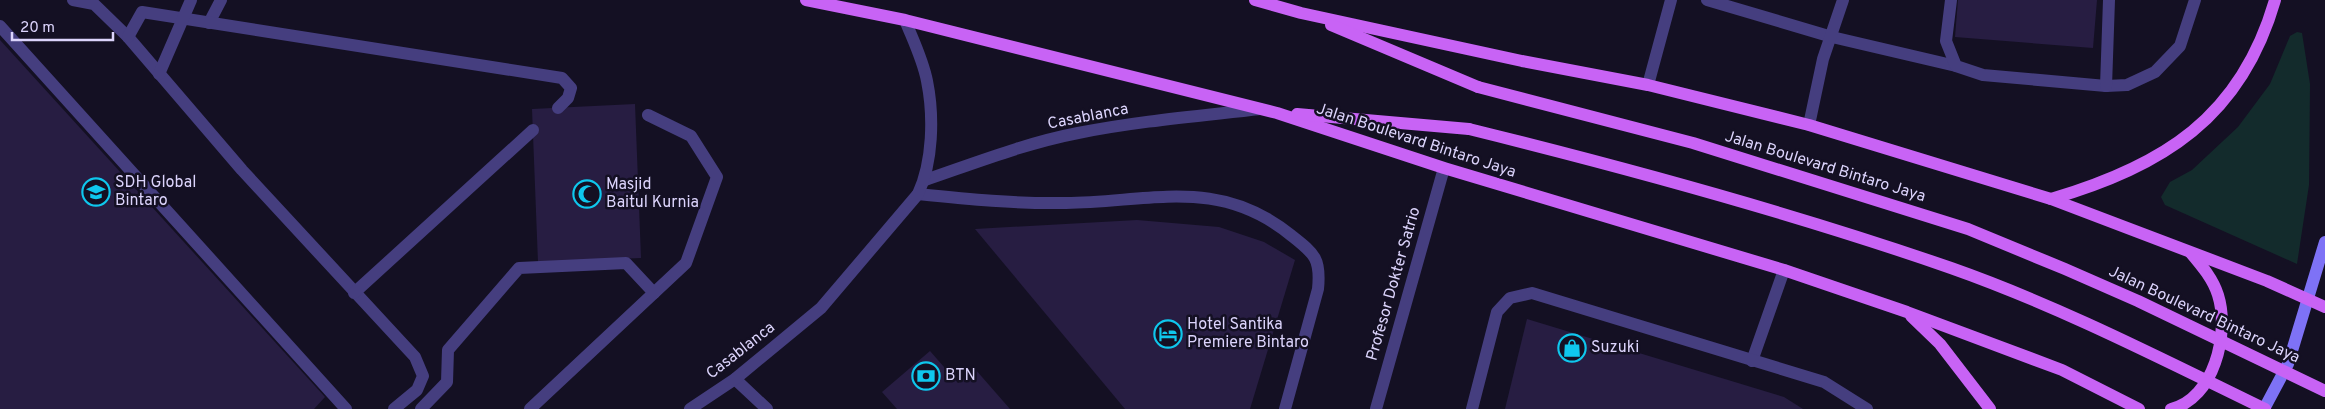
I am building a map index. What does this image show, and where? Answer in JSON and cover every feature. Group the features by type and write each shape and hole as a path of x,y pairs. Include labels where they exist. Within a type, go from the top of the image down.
{"main road":[{"name":"Jalan Boulevard Bintaro Jaya","path":"806,0 905,20 1262,109 1277,112 1469,129 1683,184 1951,268 2114,337 2264,409"},
{"name":"Jalan Boulevard Bintaro Jaya","path":"1255,0 1301,13 1522,61 1648,85 1808,125 2051,199 2190,251 2325,307"},
{"path":"2051,199 2086,189 2136,169 2171,148 2195,130 2236,87 2250,65 2261,42 2275,0"},
{"name":"Jalan Boulevard Bintaro Jaya","path":"1301,13 1478,87 1693,143 1968,229 2129,297 2325,391"},
{"name":"Jalan Boulevard Bintaro Jaya","path":"1277,112 1444,168 1784,270 1907,312 2062,370 2140,408"},
{"path":"2264,409 2288,364 2325,242"},
{"path":"2171,409 2184,406 2197,393 2212,371 2220,346 2223,320 2218,295 2206,272 2190,251"},
{"path":"1907,312 1940,344 1990,409"}],"street":[{"path":"73,0 96,2 242,170 415,357 423,376 417,390 394,409"},
{"path":"128,37 149,0"},
{"path":"159,74 190,0"},
{"path":"209,23 221,0"},
{"path":"1648,85 1671,0"},
{"path":"1707,0 1832,37 1956,66 1983,75 2106,86 2127,86 2155,72 2180,46 2195,0"},
{"path":"1808,125 1823,59 1843,0"},
{"path":"1951,0 1946,41 1956,66"},
{"path":"2106,86 2109,0"},
{"path":"142,12 562,78 568,82 571,93 558,108"},
{"name":"Casablanca","path":"690,409 735,379 821,308 918,194 925,180 930,142 930,113 927,81 918,50 905,20"},
{"path":"0,26 346,409"},
{"name":"Casablanca","path":"925,180 1010,151 1077,133 1152,121 1262,109"},
{"path":"530,409 686,263 717,177 691,136 648,115"},
{"path":"354,293 533,130"},
{"name":"Profesor Dokter Satrio","path":"1376,409 1444,168"},
{"path":"918,194 993,201 1067,203 1170,195 1228,202 1249,208 1275,222 1312,252 1320,271 1318,290 1285,409"},
{"path":"421,409 447,382 448,350 519,268 626,263 654,293"},
{"path":"1752,361 1784,270"},
{"path":"1472,409 1497,312 1510,298 1532,293 1824,382 1867,409"},
{"path":"735,379 767,409"}],"green space":[{"path":"2297,32 2302,33 2310,84 2309,185 2297,264 2165,205 2161,197 2170,182 2192,170 2238,127 2270,84 2290,36"}],"building":[{"path":"1958,0 2097,0 2093,48 1955,37"},
{"name":"SDH Global Bintaro","path":"0,40 325,397 314,409 0,409"},
{"name":"Masjid Baitul Kurnia","path":"635,104 641,258 538,262 532,109"},
{"name":"Hotel Santika Premiere Bintaro","path":"1137,220 1219,227 1264,242 1295,260 1250,409 1125,409 975,229"},
{"name":"Suzuki","path":"1527,319 1784,397 1803,409 1505,409"},
{"name":"BTN","path":"930,351 958,383 975,369 1010,409 897,409 882,392"}],"place":[{"name":"SDH Global Bintaro","path":"96,192"},
{"name":"Masjid Baitul Kurnia","path":"587,194"},
{"name":"Hotel Santika Premiere Bintaro","path":"1168,334"},
{"name":"Suzuki","path":"1572,348"},
{"name":"BTN","path":"926,376"}]}
